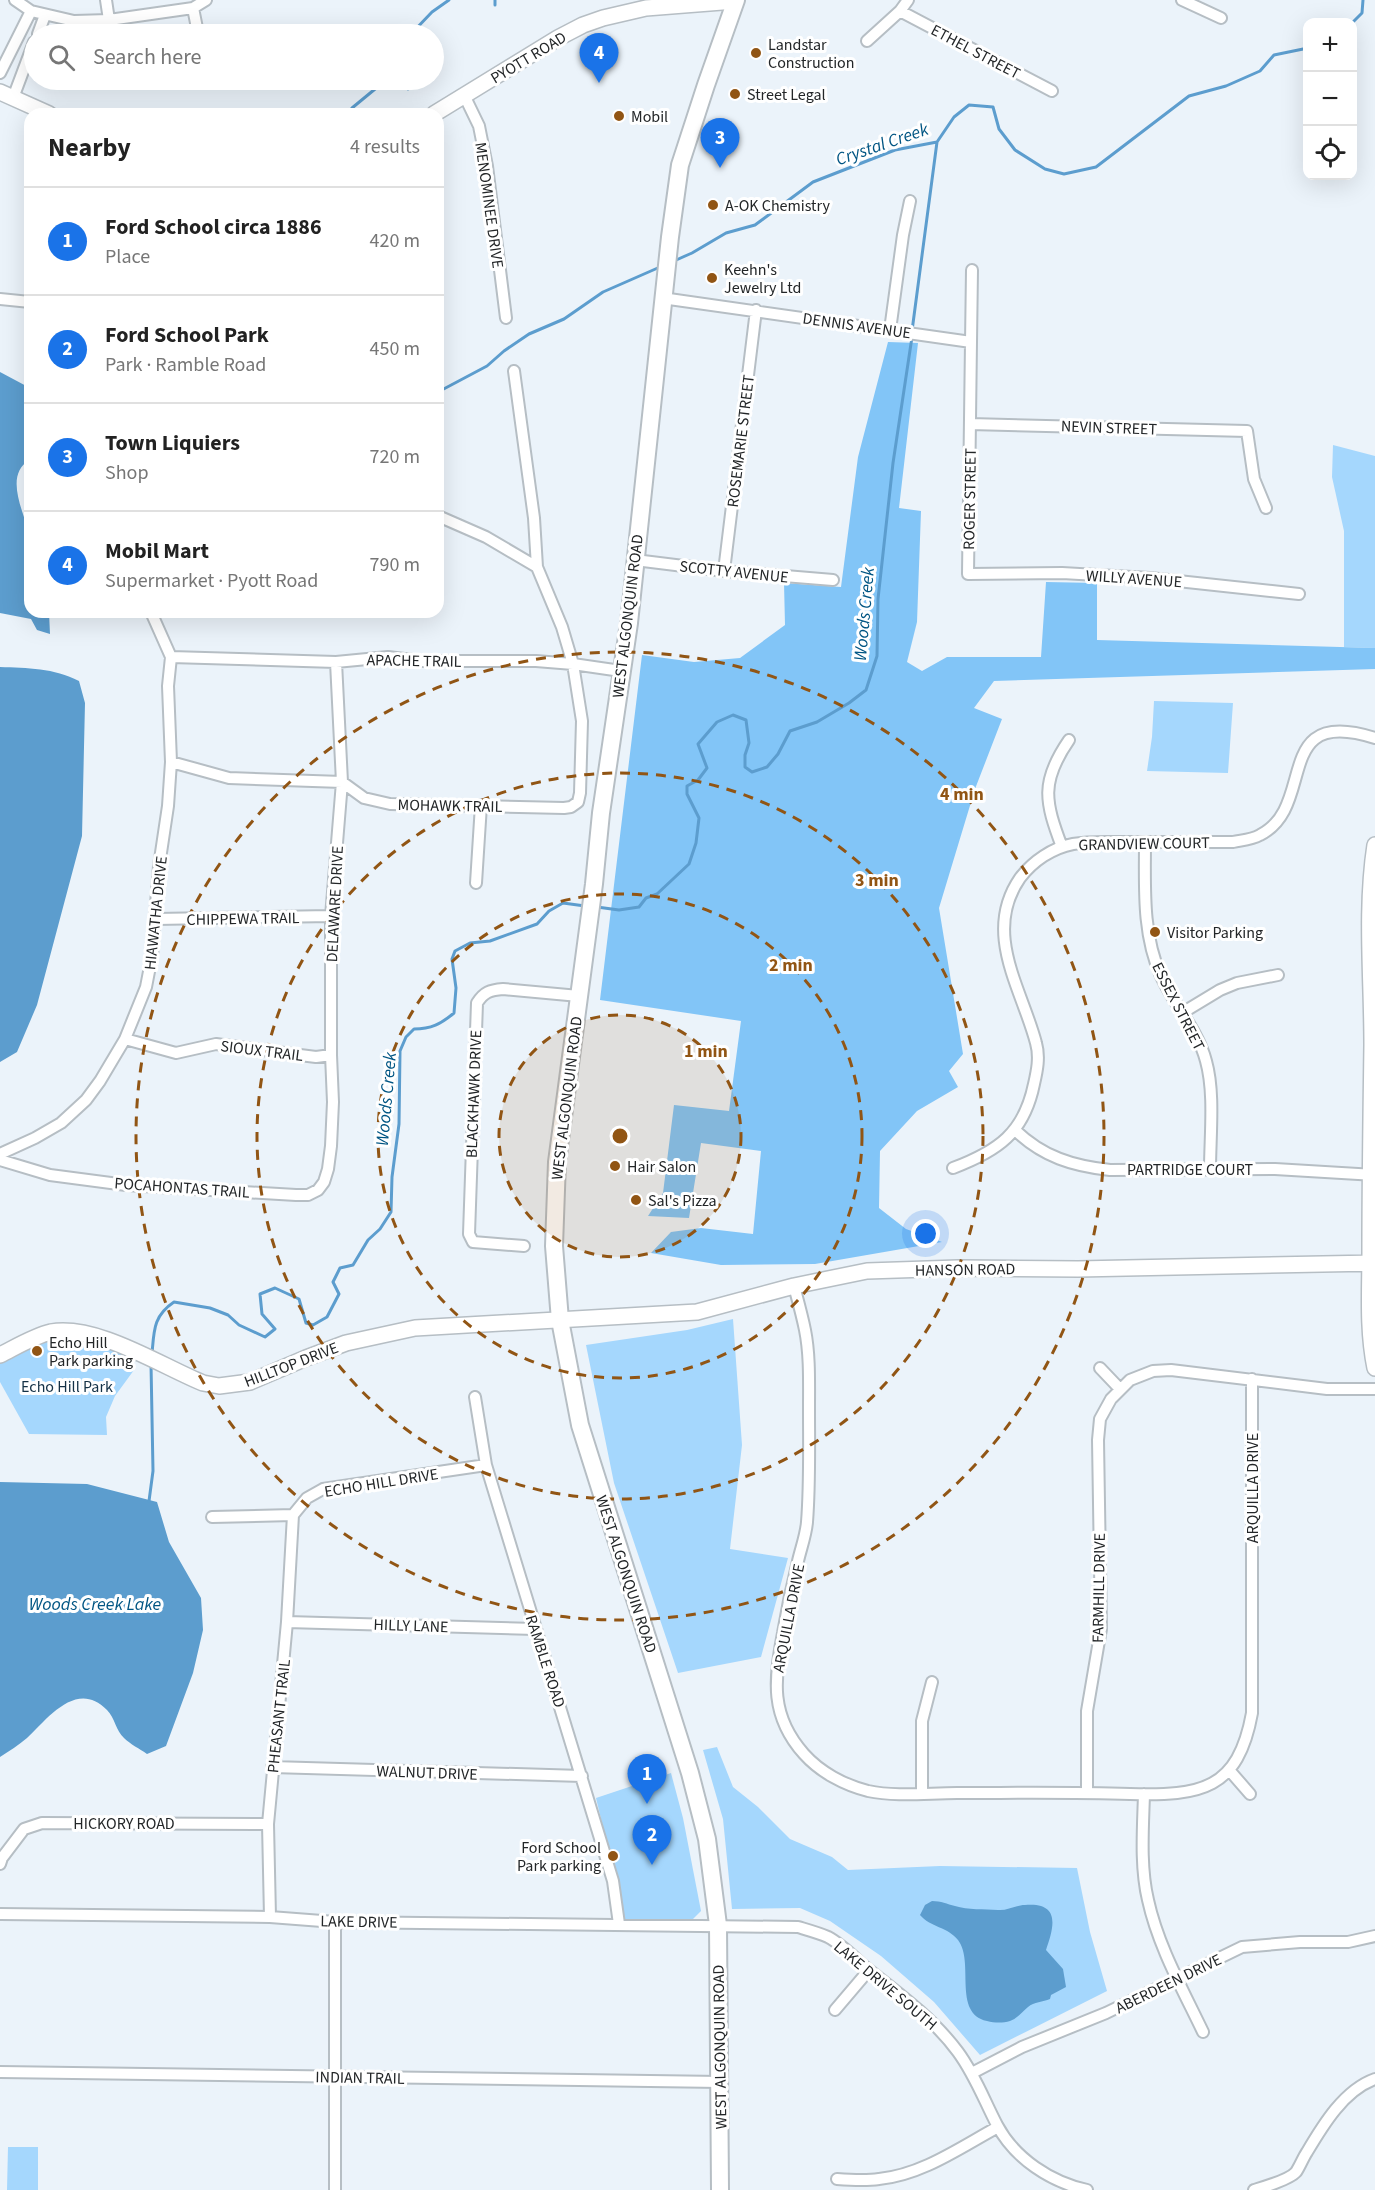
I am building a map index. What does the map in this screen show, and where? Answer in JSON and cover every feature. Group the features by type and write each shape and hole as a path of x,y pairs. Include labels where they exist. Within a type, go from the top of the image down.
{"main road":[{"name":"WEST ALGONQUIN ROAD","path":"720,2190 721,2082 718,1925 707,1839 690,1773 580,1425 560,1320 554,1246 557,1162 594,884 601,813 629,623 662,298 680,165 735,1"}],"street":[{"path":"15,0 30,11 74,21 109,20 193,8 206,0"},
{"path":"106,0 110,24"},
{"path":"867,41 900,11 908,0"},
{"path":"1182,0 1221,18"},
{"name":"PYOTT ROAD","path":"443,108 583,25 646,8 735,1"},
{"path":"193,8 196,24"},
{"path":"0,73 30,11"},
{"name":"ETHEL STREET","path":"900,11 1052,91"},
{"path":"42,24 45,15"},
{"path":"24,61 6,95 35,108"},
{"name":"MENOMINEE DRIVE","path":"464,95 478,126 487,166 506,318"},
{"path":"894,331 903,235 910,201"},
{"path":"970,423 972,270"},
{"name":"DENNIS AVENUE","path":"662,298 971,342"},
{"path":"0,299 24,301"},
{"name":"ROSEMARIE STREET","path":"724,571 756,310"},
{"path":"514,371 534,519 537,567 562,627 573,664"},
{"name":"NEVIN STREET","path":"970,423 1247,431 1254,479 1266,508"},
{"name":"ROGER STREET","path":"968,574 970,423"},
{"path":"444,519 486,537 537,567"},
{"name":"SCOTTY AVENUE","path":"635,560 724,571 833,580"},
{"name":"WILLY AVENUE","path":"968,574 1062,573 1150,578 1299,594"},
{"name":"HIAWATHA DRIVE","path":"0,1154 35,1138 61,1123 75,1111 100,1081 125,1039 146,987 152,956 159,866 168,806 171,762 168,686 171,657 154,618"},
{"name":"APACHE TRAIL","path":"171,657 336,662 388,657 422,661 517,661 573,664 621,671"},
{"name":"DELAWARE DRIVE","path":"331,1146 333,1102 331,916 342,782 336,662"},
{"name":"MOHAWK TRAIL","path":"342,782 355,793 382,803 571,807 578,802 581,782 582,721 573,664"},
{"name":"GRANDVIEW COURT","path":"953,1168 993,1150 1016,1130 1033,1089 1038,1056 1037,1044 1012,978 1005,939 1006,917 1011,896 1022,876 1036,861 1062,847 1085,843 1233,842 1261,835 1285,811 1300,760 1308,745 1321,736 1333,732 1348,731 1375,738"},
{"path":"1062,847 1048,808 1048,793 1052,769 1069,740"},
{"path":"171,762 229,778 342,782"},
{"path":"476,884 481,805"},
{"name":"ESSEX STREET","path":"1145,842 1148,938 1162,979 1182,1012 1206,1061 1210,1092 1210,1170"},
{"path":"1375,845 1372,865 1370,1328 1375,1368"},
{"name":"CHIPPEWA TRAIL","path":"156,919 331,916"},
{"path":"1182,1012 1237,983 1278,975"},
{"name":"BLACKHAWK DRIVE","path":"524,1246 473,1242 469,1234 477,1003 482,994 491,990 503,989 579,996"},
{"name":"SIOUX TRAIL","path":"125,1039 176,1053 216,1044 316,1057 331,1055"},
{"name":"PARTRIDGE COURT","path":"1016,1130 1044,1154 1066,1163 1086,1167 1110,1170 1275,1169 1372,1175"},
{"name":"POCAHONTAS TRAIL","path":"0,1160 50,1175 126,1185 308,1195 318,1190 324,1182 331,1146"},
{"name":"HANSON ROAD","path":"560,1320 697,1312 794,1286 867,1271 1372,1263"},
{"name":"ARQUILLA DRIVE","path":"794,1286 806,1331 810,1492 806,1528 777,1664 776,1695 784,1721 798,1747 812,1763 849,1784 870,1791 922,1794 1086,1792 1166,1794 1193,1790 1221,1778 1230,1771 1243,1749 1252,1713 1252,1379"},
{"name":"HILLTOP DRIVE","path":"0,1355 46,1334 64,1331 97,1336 203,1383 235,1386 346,1343 380,1335 415,1328 560,1320"},
{"path":"1100,1368 1120,1389"},
{"name":"FARMHILL DRIVE","path":"1086,1792 1086,1711 1101,1629 1099,1430 1105,1408 1130,1380 1139,1375 1163,1369 1327,1389 1375,1389"},
{"name":"RAMBLE ROAD","path":"475,1397 486,1465 613,1881 619,1924"},
{"name":"ECHO HILL DRIVE","path":"293,1515 307,1498 323,1488 486,1465"},
{"path":"212,1517 293,1515"},
{"name":"PHEASANT TRAIL","path":"270,1917 268,1824 287,1622 293,1515"},
{"name":"HILLY LANE","path":"287,1622 535,1629"},
{"path":"922,1794 922,1721 932,1682"},
{"name":"WALNUT DRIVE","path":"272,1767 582,1776"},
{"path":"1230,1771 1250,1794"},
{"path":"1144,1794 1147,1899 1161,1939 1203,2032"},
{"name":"HICKORY ROAD","path":"0,1864 2,1857 24,1829 42,1823 268,1824"},
{"name":"LAKE DRIVE","path":"0,1914 270,1917 335,1922 718,1925"},
{"path":"335,1922 335,2190"},
{"name":"LAKE DRIVE SOUTH","path":"718,1925 798,1927 831,1938 943,2033 972,2073 998,2127 1016,2150 1042,2173 1070,2186 1087,2190"},
{"name":"ABERDEEN DRIVE","path":"972,2073 1022,2047 1106,2013 1242,1947 1300,1942 1348,1942 1375,1935"},
{"path":"835,2010 869,1970"},
{"name":"INDIAN TRAIL","path":"0,2072 721,2082"},
{"path":"1254,2190 1267,2187 1295,2174 1307,2151 1345,2098 1368,2081 1375,2079"},
{"path":"837,2179 880,2179 900,2175 924,2167 998,2127"}],"green space":[{"path":"1333,445 1375,456 1375,648 1344,647 1344,531 1332,477"},
{"path":"1154,701 1233,703 1228,773 1147,771"},
{"path":"733,1319 742,1445 730,1549 788,1558 761,1657 678,1673 614,1483 586,1345 687,1330"},
{"name":"Echo Hill Park","path":"57,1336 97,1344 134,1361 134,1370 115,1396 106,1417 107,1435 29,1434 0,1382 0,1361"},
{"path":"717,1747 733,1787 758,1807 790,1839 832,1857 848,1870 940,1866 1077,1868 1090,1932 1107,1991 980,2055 934,2002 881,1956 830,1921 800,1908 732,1909 723,1819 703,1750"},
{"path":"671,1773 683,1818 701,1911 693,1919 625,1919 596,1798"},
{"path":"8,2147 38,2147 38,2190 7,2190"}],"shaded area":[{"path":"888,342 918,343 899,508 921,511 917,622 907,662 922,671 947,657 1041,657 1046,582 1097,583 1097,640 1375,648 1375,669 994,681 974,708 1002,719 975,789 939,908 963,1054 949,1071 958,1087 917,1111 880,1151 879,1208 906,1229 942,1242 815,1264 721,1265 651,1253 671,1232 701,1228 753,1234 761,1151 701,1143 689,1218 648,1216 663,1193 674,1105 729,1111 741,1021 600,1000 642,655 694,662 740,658 785,625 784,583 841,587 858,457"}],"water":[{"path":"0,372 24,385 24,465 18,475 17,485 24,516 24,618 0,613"},
{"path":"26,618 49,618 50,634 37,630 31,619"},
{"path":"0,667 40,670 70,677 79,681 85,703 82,836 37,1005 17,1052 0,1062"},
{"name":"Woods Creek Lake","path":"0,1482 87,1484 157,1502 169,1542 201,1598 203,1630 193,1673 166,1746 147,1754 121,1735 107,1710 96,1701 85,1698 64,1705 24,1741 0,1757"},
{"path":"932,1901 976,1909 1001,1910 1025,1905 1045,1908 1050,1912 1052,1918 1046,1950 1063,1969 1066,1987 1051,1995 1050,1999 1030,2005 1018,2017 1010,2021 993,2022 976,2016 967,1998 963,1949 958,1940 949,1932 920,1915 925,1905"}],"waterway":[{"path":"421,24 449,0"},
{"path":"495,0 495,5"},
{"name":"Crystal Creek","path":"1357,18 1362,13 1363,0"},
{"name":"Crystal Creek","path":"674,261 726,233 755,225 813,182 895,150 937,142 954,117 969,105 993,107 999,129 1015,150 1045,169 1064,174 1096,167 1189,96 1226,86 1260,71 1274,55 1303,49"},
{"path":"352,108 374,90"},
{"name":"Woods Creek","path":"912,331 937,142"},
{"name":"Crystal Creek","path":"444,389 487,366 529,334 564,319 603,292 660,267"},
{"name":"Woods Creek","path":"597,907 619,910 639,907 646,898 657,894 689,864 696,843 699,818 687,794 687,786 698,780 707,768 698,744 717,722 733,715 746,720 749,743 745,755 745,767 752,772 767,767 778,754 790,731 817,722 866,690 877,656 878,599 893,463 912,337"},
{"name":"Woods Creek","path":"152,1354 154,1331 158,1319 174,1302 210,1308 228,1315 239,1325 265,1337 275,1329 262,1314 260,1294 275,1288 299,1299 306,1323 313,1325 327,1317 339,1294 333,1282 340,1268 353,1265 368,1240 380,1229 391,1212 392,1177 399,1124 400,1051 406,1037 414,1029 436,1025 454,1013 456,988 452,959 455,951 470,943 490,941 537,924 549,911 563,903 585,906"},
{"name":"Woods Creek","path":"149,1501 153,1471 151,1364"}],"place":[{"name":"Landstar Construction","path":"756,53"},
{"name":"Mobil Mart","path":"599,83"},
{"name":"Street Legal","path":"735,94"},
{"name":"Mobil","path":"619,116"},
{"name":"Town Liquiers","path":"720,168"},
{"name":"A-OK Chemistry","path":"713,205"},
{"name":"Keehn's Jewelry Ltd","path":"712,278"},
{"name":"Visitor Parking","path":"1155,932"},
{"name":"Hair Salon","path":"615,1166"},
{"name":"Sal's Pizza","path":"636,1200"},
{"name":"Echo Hill Park parking","path":"37,1351"},
{"name":"Ford School circa 1886","path":"647,1804"},
{"name":"Ford School Park parking","path":"613,1856"},
{"name":"Ford School Park","path":"652,1865"}]}
